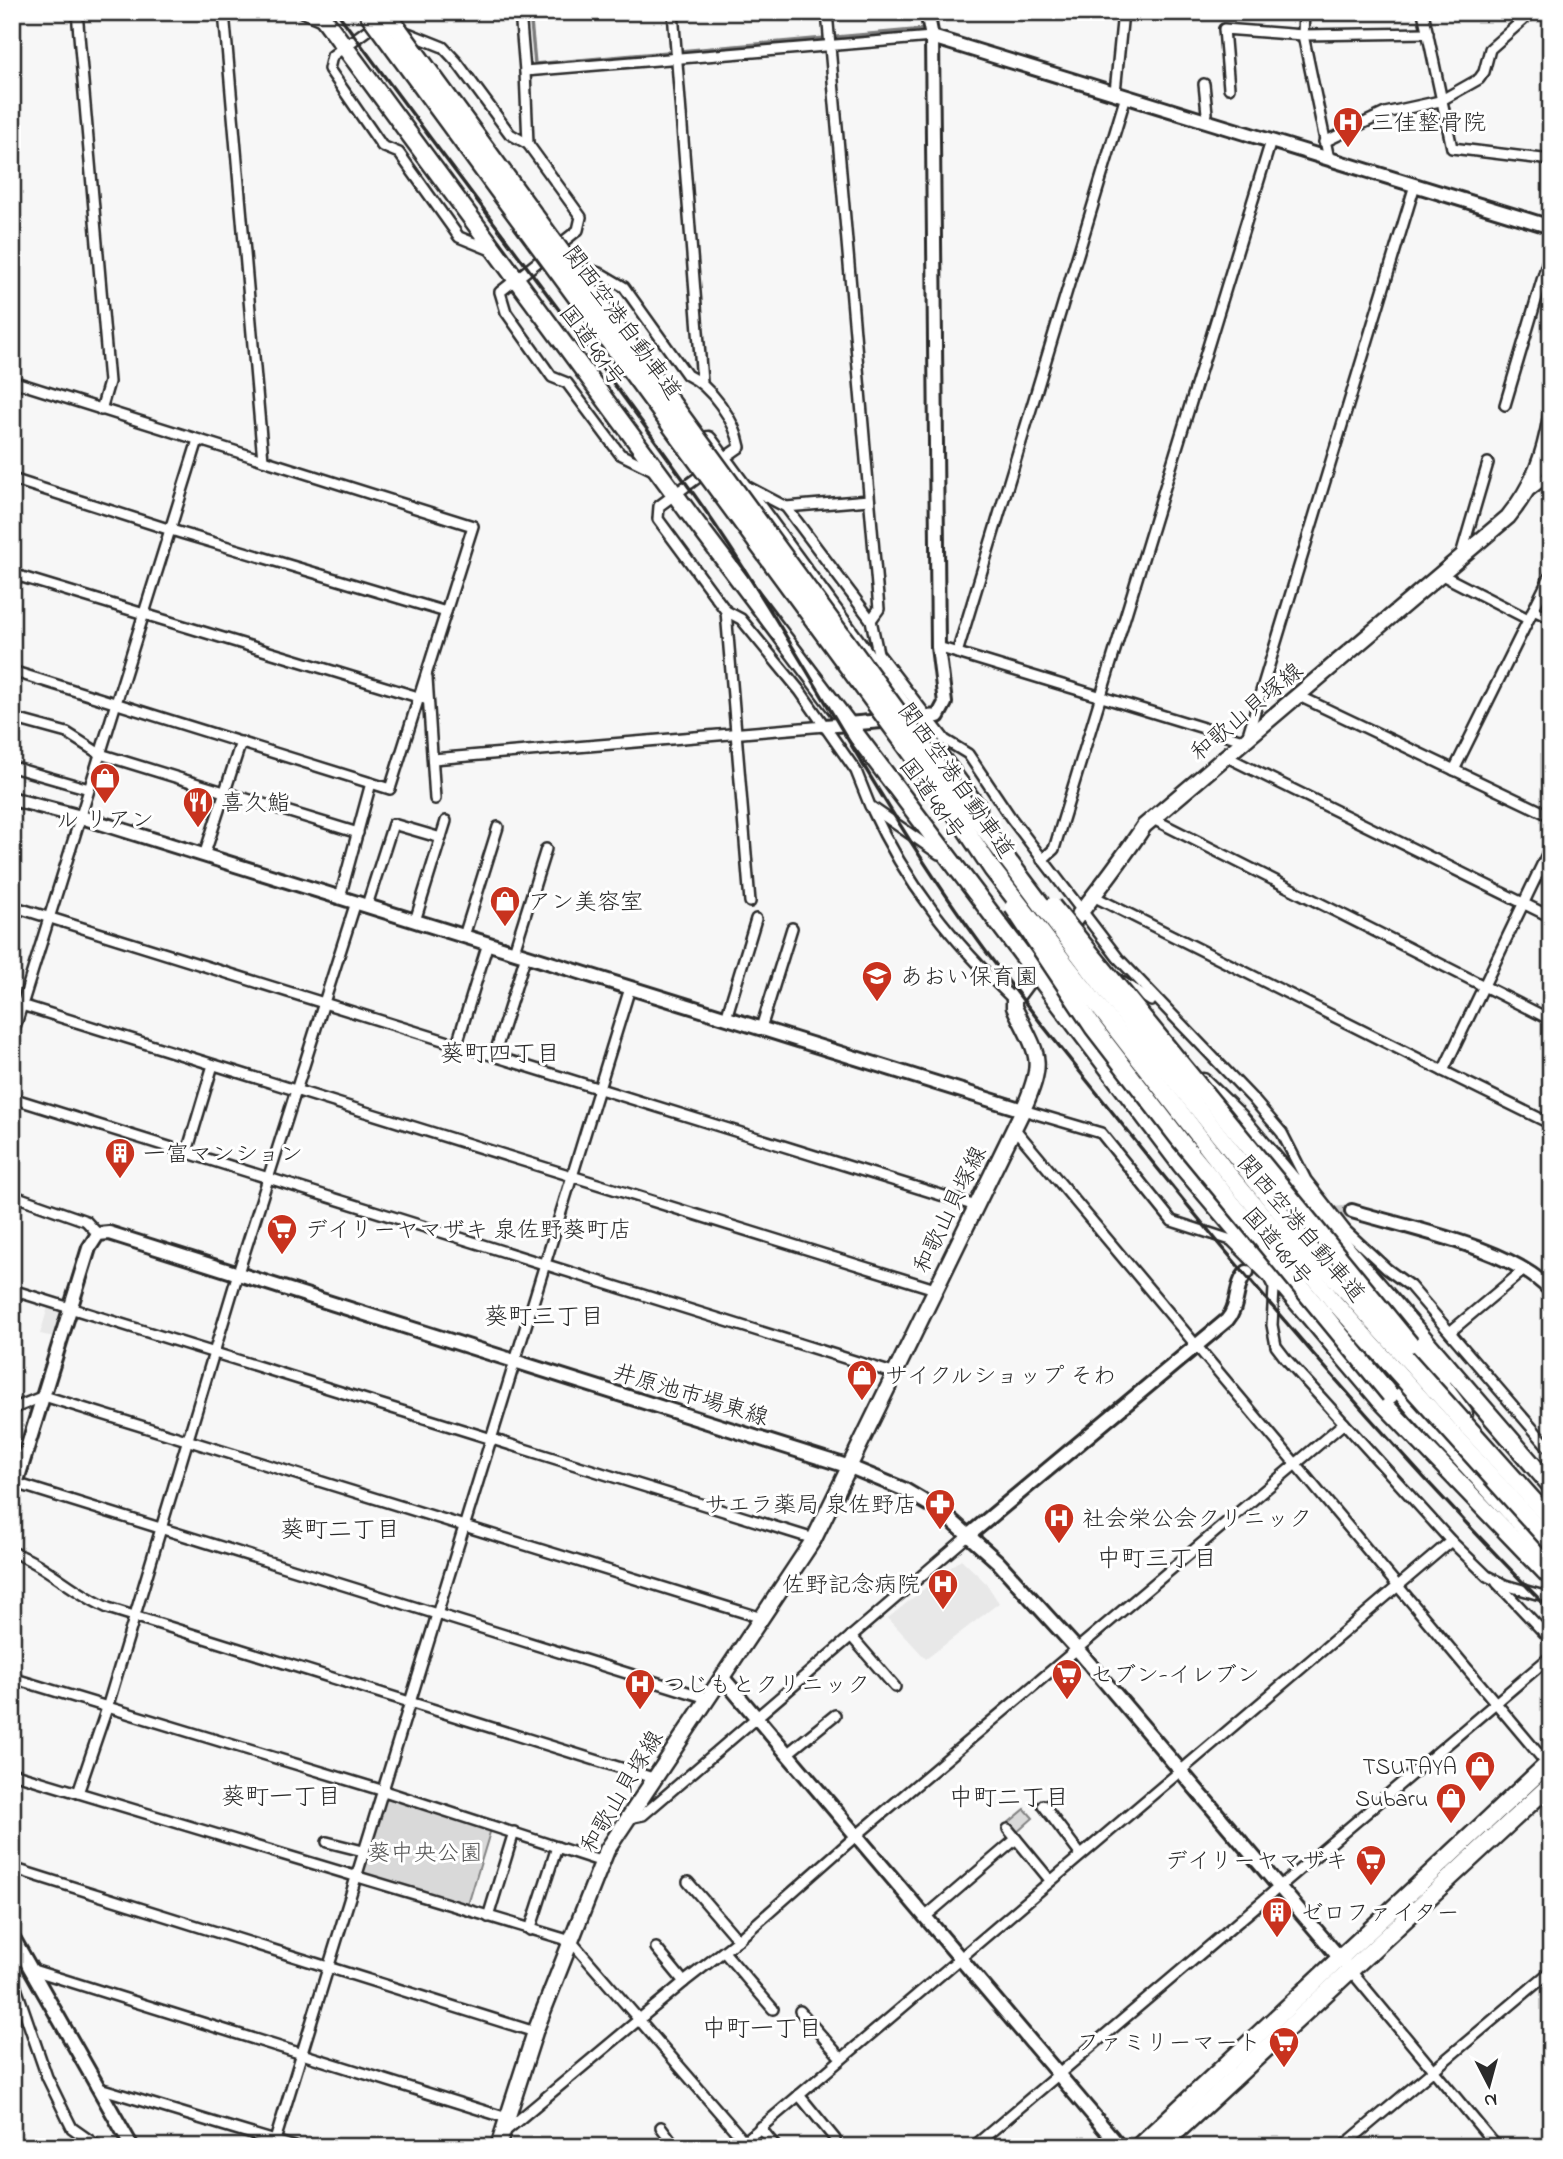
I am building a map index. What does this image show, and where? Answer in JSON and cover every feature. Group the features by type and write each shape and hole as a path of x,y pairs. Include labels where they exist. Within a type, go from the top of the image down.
{"highway":[{"name":"関西空港自動車道","path":"366,12 950,806 992,869 1222,1166 1334,1302 1551,1543"},
{"name":"関西空港自動車道","path":"386,12 1011,864 1151,1050 1321,1263 1551,1518"},
{"name":"国道481号","path":"393,12 577,265 920,718 1093,965 1127,1008 1239,1116 1349,1252 1551,1486"},
{"name":"国道481号","path":"322,17 659,473 1181,1165 1301,1310 1380,1400 1465,1476 1475,1497 1551,1578"},
{"path":"1011,864 1070,924 1119,989 1410,1343 1484,1443"},
{"path":"992,869 1025,930 1093,1027 1211,1180 1390,1395 1465,1476 1551,1557"},
{"path":"1127,1008 1274,1196 1551,1518"},
{"path":"1097,1054 1201,1152 1465,1476"},
{"path":"1410,1343 1533,1466"},
{"path":"1160,2147 1549,1762"},
{"path":"1138,2147 1551,1784"}],"main road":[{"name":"和歌山貝塚線","path":"500,2141 535,2032 603,1862 626,1818 723,1678 814,1539 1023,1110 1038,1069 1014,1000 1066,929 1095,897 1144,826 1508,517 1527,493 1544,456 1551,416"}],"street":[{"path":"78,12 109,382 101,410"},
{"path":"224,12 263,460"},
{"path":"302,12 322,17"},
{"path":"393,12 332,56 329,69 382,146 399,153 460,237 496,252"},
{"path":"520,12 528,144"},
{"path":"673,12 702,382"},
{"path":"827,12 878,608 871,621"},
{"path":"957,653 1120,94 1123,12"},
{"path":"1304,12 1303,36 1329,159"},
{"path":"1423,12 1452,148 1551,160"},
{"path":"1325,142 1385,114 1440,101 1479,79 1484,72 1490,49 1532,12"},
{"path":"433,760 938,716 945,703 938,646 931,16"},
{"path":"1229,88 1224,29 1303,36 1428,33"},
{"path":"408,33 443,47 510,134 528,144 581,217 578,230 500,292 506,312 552,377 567,383 620,454 659,473"},
{"path":"525,71 932,37 1551,227"},
{"path":"1204,84 1205,120"},
{"path":"1042,860 1054,849 1271,141"},
{"path":"938,646 1246,741 1415,185"},
{"path":"1505,405 1551,250"},
{"path":"577,265 602,274 624,287 687,375 702,382 737,432 740,447 659,506 658,519 726,611 741,620 825,726 856,771 892,853 933,914 1014,1000"},
{"path":"12,381 473,526 390,789 12,671"},
{"path":"12,1037 198,440"},
{"path":"1460,557 1488,463"},
{"path":"1527,493 1551,474"},
{"path":"12,479 171,530 446,612"},
{"path":"741,484 786,506 871,621 878,653 920,718 945,740 968,754 1042,860 1118,958 1282,1133 1306,1180 1346,1231 1410,1286 1551,1450"},
{"path":"786,506 869,499"},
{"path":"12,574 418,700 428,700"},
{"path":"1440,574 1528,619"},
{"path":"1454,770 1551,574"},
{"path":"1533,610 1551,618"},
{"path":"726,611 750,902"},
{"path":"426,673 436,799"},
{"path":"1298,696 1551,816"},
{"path":"12,718 66,733 100,754 359,833"},
{"path":"204,856 241,742"},
{"path":"1227,757 1551,917"},
{"path":"12,767 89,789"},
{"path":"340,897 371,783"},
{"path":"12,799 81,817 1101,1133 1172,1221 1231,1240 1269,1278 1274,1288 1272,1325 1276,1346 1451,1541 1494,1579 1551,1640"},
{"path":"870,806 929,845 965,880"},
{"path":"1153,819 1551,1020"},
{"path":"415,920 446,821"},
{"path":"78,1793 162,1531 238,1273 324,1003 361,904 393,824 441,838"},
{"path":"464,936 498,827"},
{"path":"1443,1071 1551,846"},
{"path":"494,1056 546,849"},
{"path":"1095,897 1551,1124"},
{"path":"12,906 976,1206"},
{"path":"726,1017 756,919"},
{"path":"761,1028 792,928"},
{"path":"457,1044 488,943"},
{"path":"1093,965 1145,995 1208,1054"},
{"path":"274,2144 354,1876 438,1616 630,988"},
{"path":"12,1002 935,1289"},
{"path":"187,1152 213,1065"},
{"path":"12,1097 896,1374"},
{"path":"1014,1128 1549,1762"},
{"path":"12,1195 86,1221 98,1234 89,1248 44,1396 14,1483 12,1497"},
{"path":"1352,1211 1477,1250 1525,1269 1551,1291"},
{"name":"井原池市場東線","path":"98,1234 109,1233 850,1466 921,1499 969,1535 1077,1649 1346,1965"},
{"path":"1450,1332 1525,1269"},
{"path":"626,1818 643,1815 969,1535 1196,1346 1236,1310 1241,1278 1247,1272"},
{"path":"12,1290 814,1539"},
{"path":"12,1409 44,1396 762,1618"},
{"path":"500,2141 640,2018 724,1952 857,1835 1344,1423"},
{"path":"14,1483 707,1698"},
{"path":"12,1773 571,1941 640,2018 741,2144 1451,1541"},
{"path":"12,1552 30,1558 88,1600 653,1778"},
{"path":"1494,1579 1551,1598"},
{"path":"851,1636 895,1687"},
{"path":"973,2147 1551,1656"},
{"path":"12,1678 381,1790 603,1862"},
{"path":"723,1678 1120,2147"},
{"path":"788,1754 835,1716"},
{"path":"1043,1805 1080,1854"},
{"path":"1008,1829 1050,1880"},
{"path":"488,1917 514,1832"},
{"path":"925,1917 1016,1839"},
{"path":"327,1842 363,1851"},
{"path":"530,1930 557,1847"},
{"path":"12,1868 535,2032"},
{"path":"688,1882 738,1940"},
{"path":"12,1936 132,2147"},
{"path":"656,1948 684,1982"},
{"path":"724,1952 773,2009"},
{"path":"1346,1965 1497,2147"},
{"path":"33,1970 507,2118"},
{"path":"1342,2147 1551,1972"},
{"path":"12,1976 47,2077 66,2118 72,2128 99,2147"},
{"path":"800,2011 841,2058"},
{"path":"96,2087 274,2144 295,2147"},
{"path":"799,2095 835,2139"},
{"path":"661,2127 677,2147"},
{"path":"760,2127 776,2147"}],"shaded area":[{"path":"48,1307 64,1312 54,1337 40,1334"},
{"name":"佐野記念病院","path":"961,1559 986,1583 999,1603 926,1659 888,1618"}],"green space":[{"name":"葵中央公園","path":"384,1795 491,1829 467,1908 359,1874"},
{"path":"1025,1809 1033,1818 1015,1834 1007,1824"}],"waterway":[{"path":"530,12 535,64 926,29"}],"tunnel":[{"path":"1291,1239 1323,1214 1352,1211"}],"railway":[{"path":"337,12 698,500 769,608 902,828 1009,982 1169,1182 1328,1371 1437,1492 1551,1611"}],"place":[{"name":"三佳整骨院","path":"1348,149"},
{"name":"ル リアン","path":"105,805"},
{"name":"喜久鮨","path":"198,829"},
{"name":"アン美容室","path":"505,928"},
{"name":"あおい保育園","path":"877,1003"},
{"name":"一富マンション","path":"120,1180"},
{"name":"デイリーヤマザキ 泉佐野葵町店","path":"282,1256"},
{"name":"サイクルショップ そわ","path":"862,1402"},
{"name":"サエラ薬局 泉佐野店","path":"940,1531"},
{"name":"社会栄公会クリニック","path":"1059,1545"},
{"name":"佐野記念病院","path":"943,1611"},
{"name":"セブン-イレブン","path":"1067,1701"},
{"name":"つじもとクリニック","path":"640,1711"},
{"name":"TSUTAYA","path":"1480,1793"},
{"name":"Subaru","path":"1451,1825"},
{"name":"デイリーヤマザキ","path":"1371,1887"},
{"name":"ゼロファイター","path":"1277,1939"},
{"name":"ファミリーマート","path":"1284,2069"}],"district":[{"name":"葵町四丁目","path":"500,1053"},
{"name":"葵町三丁目","path":"544,1316"},
{"name":"葵町二丁目","path":"340,1529"},
{"name":"中町三丁目","path":"1157,1558"},
{"name":"葵町一丁目","path":"281,1796"},
{"name":"中町二丁目","path":"1009,1797"},
{"name":"中町一丁目","path":"762,2028"}]}
